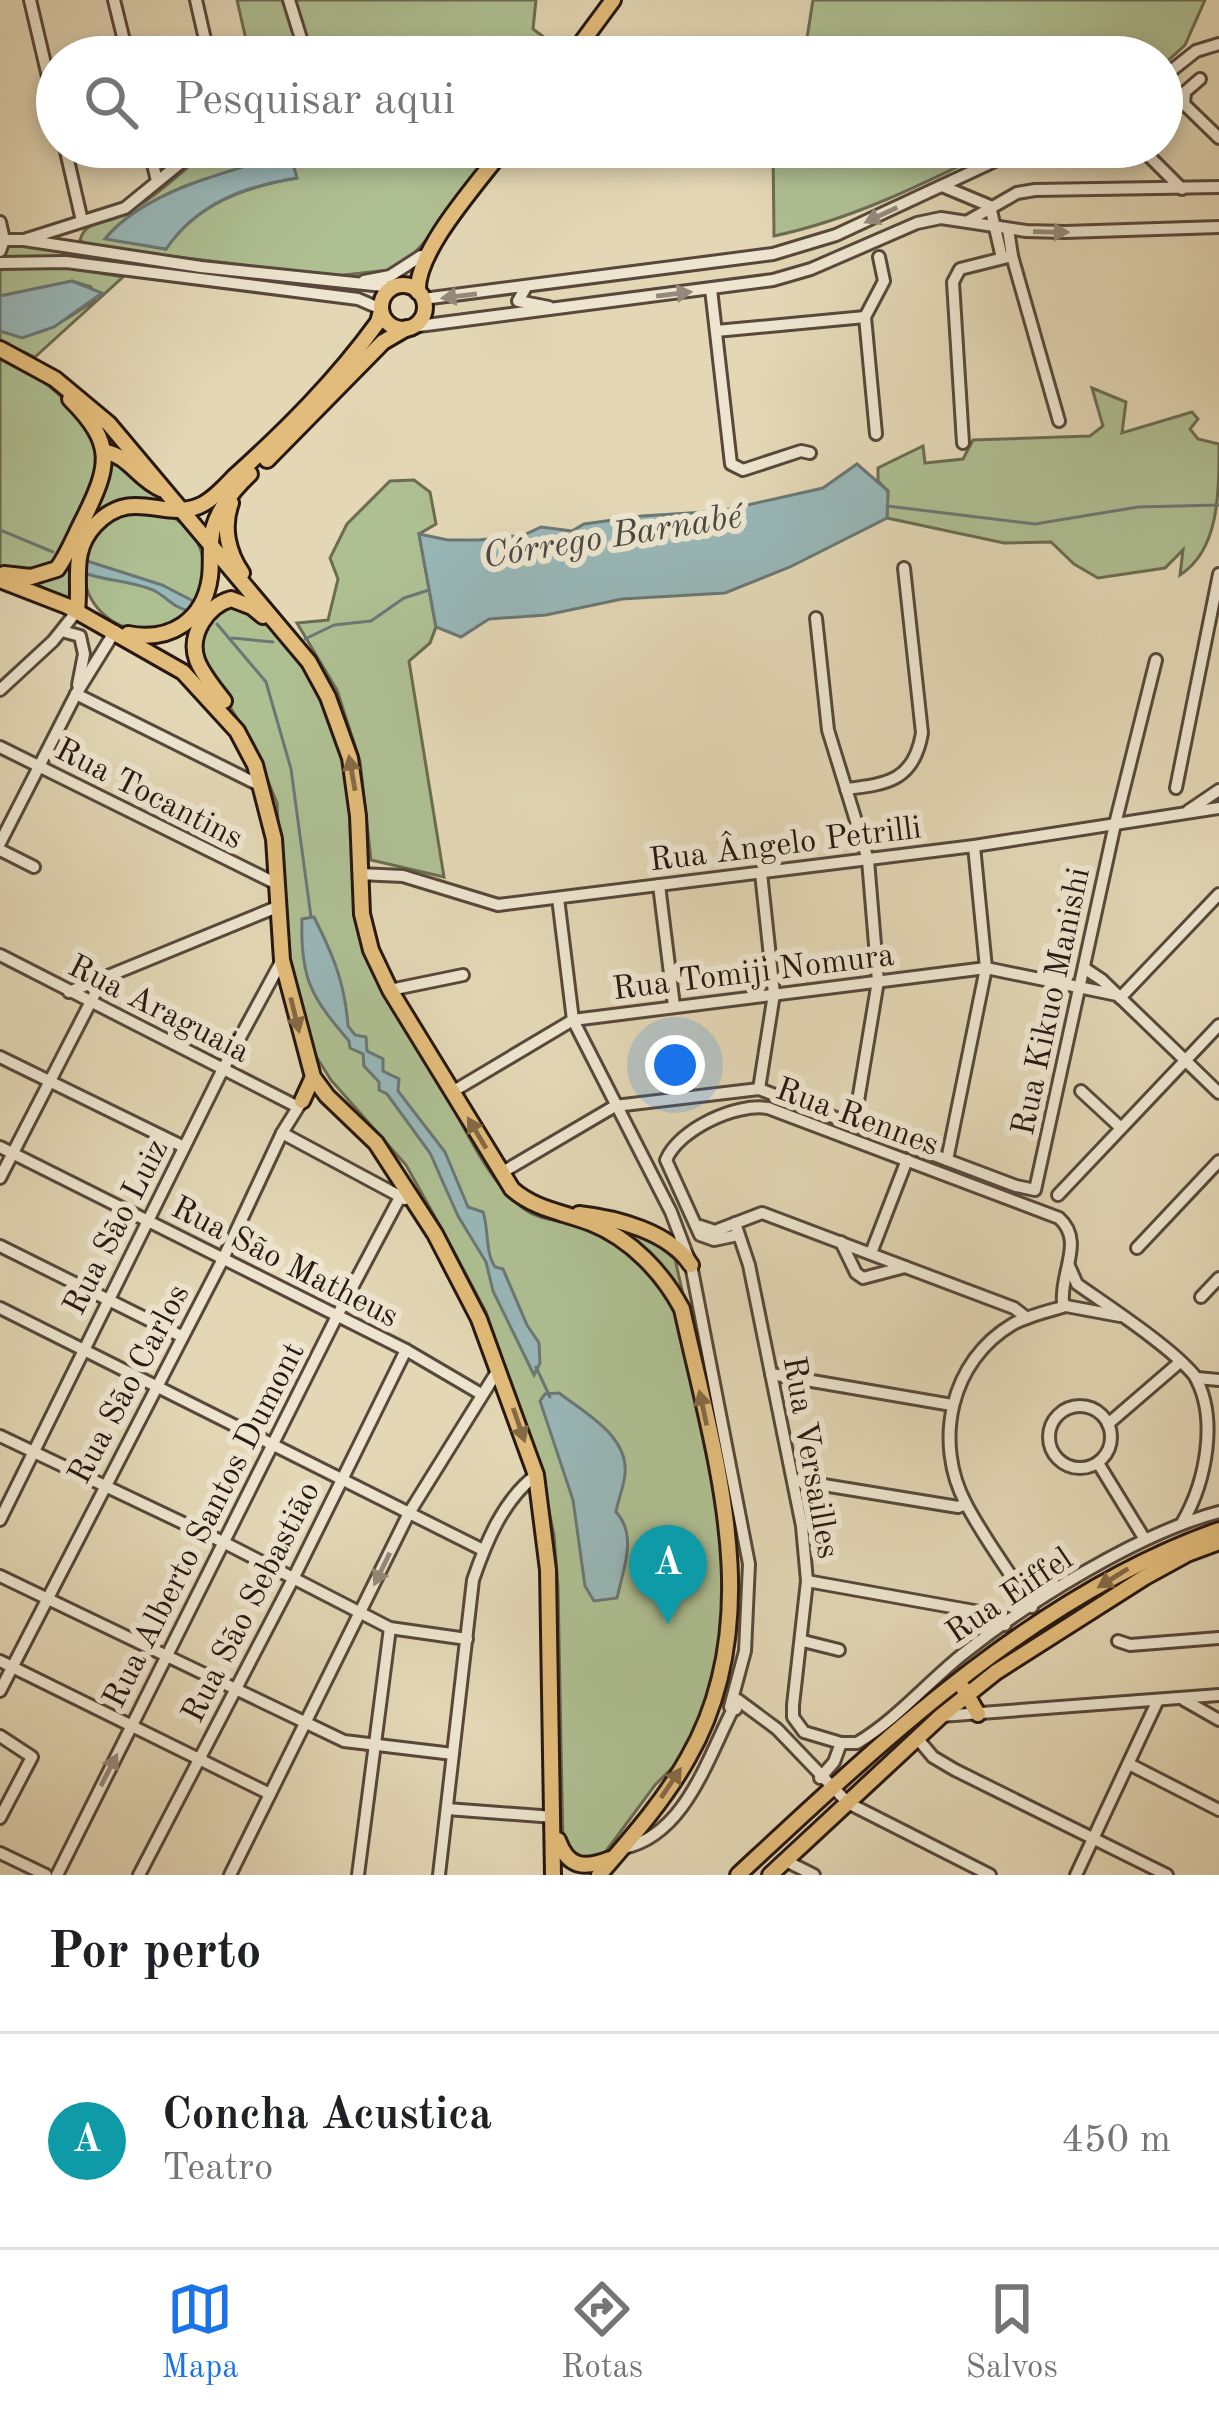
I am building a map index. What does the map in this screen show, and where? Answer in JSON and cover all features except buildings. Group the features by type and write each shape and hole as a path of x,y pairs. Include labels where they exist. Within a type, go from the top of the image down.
{"main road":[{"path":"586,36 613,0"},
{"path":"116,631 155,636 187,623 205,597 220,511 244,480 294,436 383,342 422,316 419,271 490,168"},
{"path":"77,611 75,565 94,526 130,505 179,508 206,502 271,445 338,373 378,322 382,300 439,238"},
{"path":"395,286 420,295"},
{"path":"381,310 388,323 409,327"},
{"path":"0,349 56,379 89,405 290,638 328,697 350,758 366,934 390,990 501,1173 523,1199 591,1223 620,1240 650,1264 682,1309 728,1531 730,1614 715,1695 689,1756 599,1875"},
{"path":"0,577 31,577 57,569 103,478 105,452 96,430 75,404 24,362"},
{"path":"105,452 121,455 143,481 166,491"},
{"path":"244,480 229,507 226,529 234,561 256,598"},
{"path":"212,549 226,529"},
{"path":"0,577 116,631 184,672 237,730"},
{"path":"290,638 252,607 231,599 212,609 200,625 197,660 226,704 264,787 274,839 282,960 313,1077 376,1143 467,1294 500,1368 536,1475 548,1570 553,1875"},
{"path":"299,1104 313,1077"},
{"path":"299,1104 327,1096"},
{"path":"556,1213 626,1221 677,1248 692,1265"},
{"path":"738,1875 832,1782 963,1676 1131,1567 1219,1530"},
{"path":"770,1875 917,1738 997,1672 1145,1577 1219,1542"},
{"path":"963,1676 966,1696 978,1714"},
{"path":"909,1722 917,1729 917,1738"},
{"path":"554,1823 564,1857 572,1863 589,1866 619,1853"}],"street":[{"path":"30,0 38,36"},
{"path":"114,0 123,36"},
{"path":"196,0 204,36"},
{"path":"289,0 300,36"},
{"path":"1183,64 1210,45"},
{"path":"1200,79 1185,92 1184,104 1219,138"},
{"path":"69,168 82,221"},
{"path":"154,168 157,181"},
{"path":"0,222 1,244 24,240 125,208 173,168"},
{"path":"420,295 527,287 773,254 836,236 980,168"},
{"path":"1161,168 1182,189"},
{"path":"942,186 990,206 1002,227 1007,257 1059,421"},
{"path":"968,221 1017,193 1035,190 1219,187"},
{"path":"409,327 773,280 812,269 917,223 941,218 1065,232 1219,227"},
{"path":"72,250 75,230 82,221"},
{"path":"24,240 343,284 395,286"},
{"path":"343,284 390,276 421,256"},
{"path":"876,434 866,317 884,281 879,257"},
{"path":"963,443 952,282 960,269 1007,257"},
{"path":"0,263 67,262 358,299 381,310"},
{"path":"527,287 518,301 558,308"},
{"path":"710,290 731,464 743,470 801,451 810,453"},
{"path":"716,331 866,317"},
{"path":"846,789 890,784 920,748 904,568"},
{"path":"1176,788 1219,574"},
{"path":"0,690 77,611"},
{"path":"816,618 828,730 868,860 878,981 854,1125"},
{"path":"62,631 73,632 83,644 76,694"},
{"path":"34,867 0,846 76,694 116,631"},
{"name":"Rua Kikuo Manishi","path":"946,1160 1035,1190 1156,660"},
{"path":"76,694 264,787"},
{"name":"Rua Tocantins","path":"0,747 277,884"},
{"path":"1188,812 1219,790"},
{"name":"Rua Ângelo Petrilli","path":"359,874 404,876 498,905 974,846 1219,808"},
{"path":"501,1173 615,1106 759,1089 946,1160 986,968 974,846"},
{"path":"759,1089 774,994 761,873"},
{"path":"659,885 674,1006"},
{"path":"1118,996 1219,894"},
{"path":"558,898 573,1020 671,1212 692,1265 746,1534 749,1606 736,1702 693,1787 670,1821 651,1839 619,1853"},
{"path":"69,992 277,907"},
{"name":"Rua Araguaia","path":"0,955 299,1104"},
{"name":"Rua São Luiz","path":"0,1520 82,1348 282,960"},
{"name":"Rua Tomiji Nomura","path":"452,1092 573,1020 986,968 1118,996"},
{"path":"1084,968 1219,1093"},
{"path":"390,990 463,975"},
{"path":"0,1178 6,1150 102,980"},
{"path":"1058,1195 1219,1024"},
{"path":"0,1057 184,1147"},
{"path":"1081,1091 1121,1128"},
{"name":"Rua São Carlos","path":"0,1691 6,1664 223,1258 299,1104"},
{"name":"Rua Rennes","path":"737,1229 706,1231 692,1220 668,1168 669,1153 722,1113 768,1108 1059,1218 1069,1227 1068,1263 1081,1287"},
{"path":"282,1132 407,1199"},
{"name":"Rua São Matheus","path":"6,1150 406,1350 481,1394"},
{"path":"871,1253 908,1160"},
{"path":"1137,1248 1219,1161"},
{"name":"Rua Alberto Santos Dumont","path":"57,1875 337,1316 407,1199"},
{"path":"737,1229 762,1213 1014,1308 1027,1318"},
{"name":"Rua Versailles","path":"737,1229 749,1265 802,1526 807,1581 794,1717 804,1732 836,1742"},
{"path":"841,1242 863,1278 907,1267"},
{"path":"0,1246 181,1336"},
{"path":"1066,1306 1062,1289 1068,1263"},
{"path":"1201,1297 1219,1278"},
{"path":"1062,1289 1081,1287 1198,1378 1208,1407 1211,1448 1200,1490 1182,1523"},
{"path":"1081,1287 1087,1300 1082,1307"},
{"path":"1032,1607 966,1504 949,1449 952,1405 970,1365 988,1343 1027,1318 1066,1306 1120,1316"},
{"path":"0,1308 483,1550"},
{"name":"Rua São Sebastião","path":"140,1875 406,1350"},
{"path":"1108,1424 1180,1362"},
{"path":"230,1875 409,1513 500,1368"},
{"path":"772,1374 952,1405"},
{"path":"1198,1378 1219,1380"},
{"path":"1067,1408 1092,1408 1108,1424 1110,1444 1098,1463 1082,1469 1059,1461 1051,1451 1051,1425 1067,1408"},
{"path":"0,1436 223,1542 389,1628 467,1639"},
{"path":"1098,1463 1144,1538"},
{"path":"439,1875 473,1580 483,1550 516,1490 536,1475"},
{"path":"793,1480 958,1507 966,1504"},
{"name":"Rua Eiffel","path":"836,1742 857,1743 867,1737 967,1651 1144,1538 1219,1512"},
{"path":"0,1576 344,1741 453,1754"},
{"path":"807,1581 991,1614 1005,1625"},
{"path":"358,1875 389,1628"},
{"path":"1118,1641 1130,1645 1219,1638"},
{"path":"803,1642 839,1650"},
{"path":"6,1664 269,1794"},
{"path":"941,1717 1181,1698 1219,1699 1219,1720"},
{"path":"1181,1698 1219,1720"},
{"path":"1076,1875 1158,1700"},
{"path":"736,1702 761,1716 848,1803 990,1875"},
{"path":"0,1736 32,1757 0,1818"},
{"path":"917,1738 933,1757 956,1771 1167,1875"},
{"path":"832,1782 828,1766 840,1752 836,1742"},
{"path":"1129,1765 1219,1810"},
{"path":"447,1809 554,1823"},
{"path":"0,1853 46,1875"},
{"path":"786,1861 814,1875"}],"green space":[{"path":"237,0 536,0 533,29 542,36 245,36"},
{"path":"813,0 1205,0 1183,47 1183,36 807,36"},
{"path":"187,168 481,168 411,257 389,270 335,276 87,246 80,240 90,226 118,217","holes":["297,178 259,187 207,209 166,249 106,238 140,209 200,181"]},
{"path":"773,168 954,168 861,210 774,236"},
{"path":"21,243 97,258 0,258 6,245"},
{"path":"64,267 123,277 35,357 0,341 0,331 39,332 95,301 91,287 72,281 0,296 0,268"},
{"path":"0,356 64,400 87,429 103,465 57,562 36,572 0,569"},
{"path":"1092,388 1126,402 1122,433 1192,412 1198,419 1190,429 1198,439 1219,444 1217,501 1209,536 1203,551 1180,575 1183,550 1165,568 1098,578 1051,542 1004,543 887,518 888,491 878,481 878,468 923,446 925,463 963,459 973,440 1090,436 1103,426"},
{"path":"111,455 168,502 133,499 102,513 78,551 74,593 68,600 28,580 50,578 64,568 108,477"},
{"path":"414,480 430,492 436,524 419,534 436,627 430,643 409,661 444,877 371,860 360,761 337,690 297,623 328,620 338,579 330,558 347,524 390,481"},
{"path":"144,510 167,514 187,527 200,547 204,570 200,593 187,613 167,626 144,630 121,626 101,613 88,593 84,570 88,547 101,527 121,514"},
{"path":"231,604 259,618 279,637 308,676 331,721 350,789 353,892 365,953 390,1005 478,1153 524,1209 591,1230 620,1248 646,1272 676,1314 718,1509 726,1588 722,1635 702,1713 682,1758 655,1785 601,1858 576,1859 563,1848 558,1587 554,1535 540,1467 486,1312 444,1233 406,1165 331,1080 307,1042 283,927 277,803 255,749 199,654 202,629 212,615"},
{"path":"596,1219 639,1231 675,1259 736,1530 732,1532 680,1297"}],"water":[{"path":"240,168 294,168 297,178 259,186 207,208 166,249 105,239 142,207"},
{"path":"72,281 102,293 54,327 22,338 0,331 0,296"},
{"path":"857,464 888,491 887,518 790,567 725,593 622,599 546,615 489,619 461,637 436,627 419,534 479,540 524,535 541,527 572,531 584,524 642,516 721,511 823,488"},
{"path":"84,560 162,585 195,602 190,611 184,610 147,588 84,573"},
{"path":"314,917 337,970 348,1026 355,1035 366,1037 367,1051 383,1059 383,1071 399,1079 398,1091 445,1152 468,1207 483,1212 492,1261 503,1269 539,1343 540,1363 534,1375 493,1291 486,1262 458,1216 430,1153 387,1094 379,1090 379,1082 364,1066 363,1054 350,1048 310,986 302,919"},
{"path":"559,1393 613,1437 624,1460 616,1512 628,1542 617,1598 594,1601 585,1586 573,1500 540,1401 545,1394"}],"waterway":[{"name":"Córrego Barnabé","path":"887,506 1035,524 1138,507 1219,505"},
{"name":"Córrego Barnabé","path":"0,530 53,552"},
{"name":"Córrego Barnabé","path":"305,639 334,625 371,621 404,598 429,590"},
{"path":"217,624 266,682 291,769 311,917"},
{"name":"Córrego Barnabé","path":"232,638 273,642"},
{"path":"536,1367 550,1397"}],"place":[{"name":"Concha Acustica","path":"668,1624"}]}
